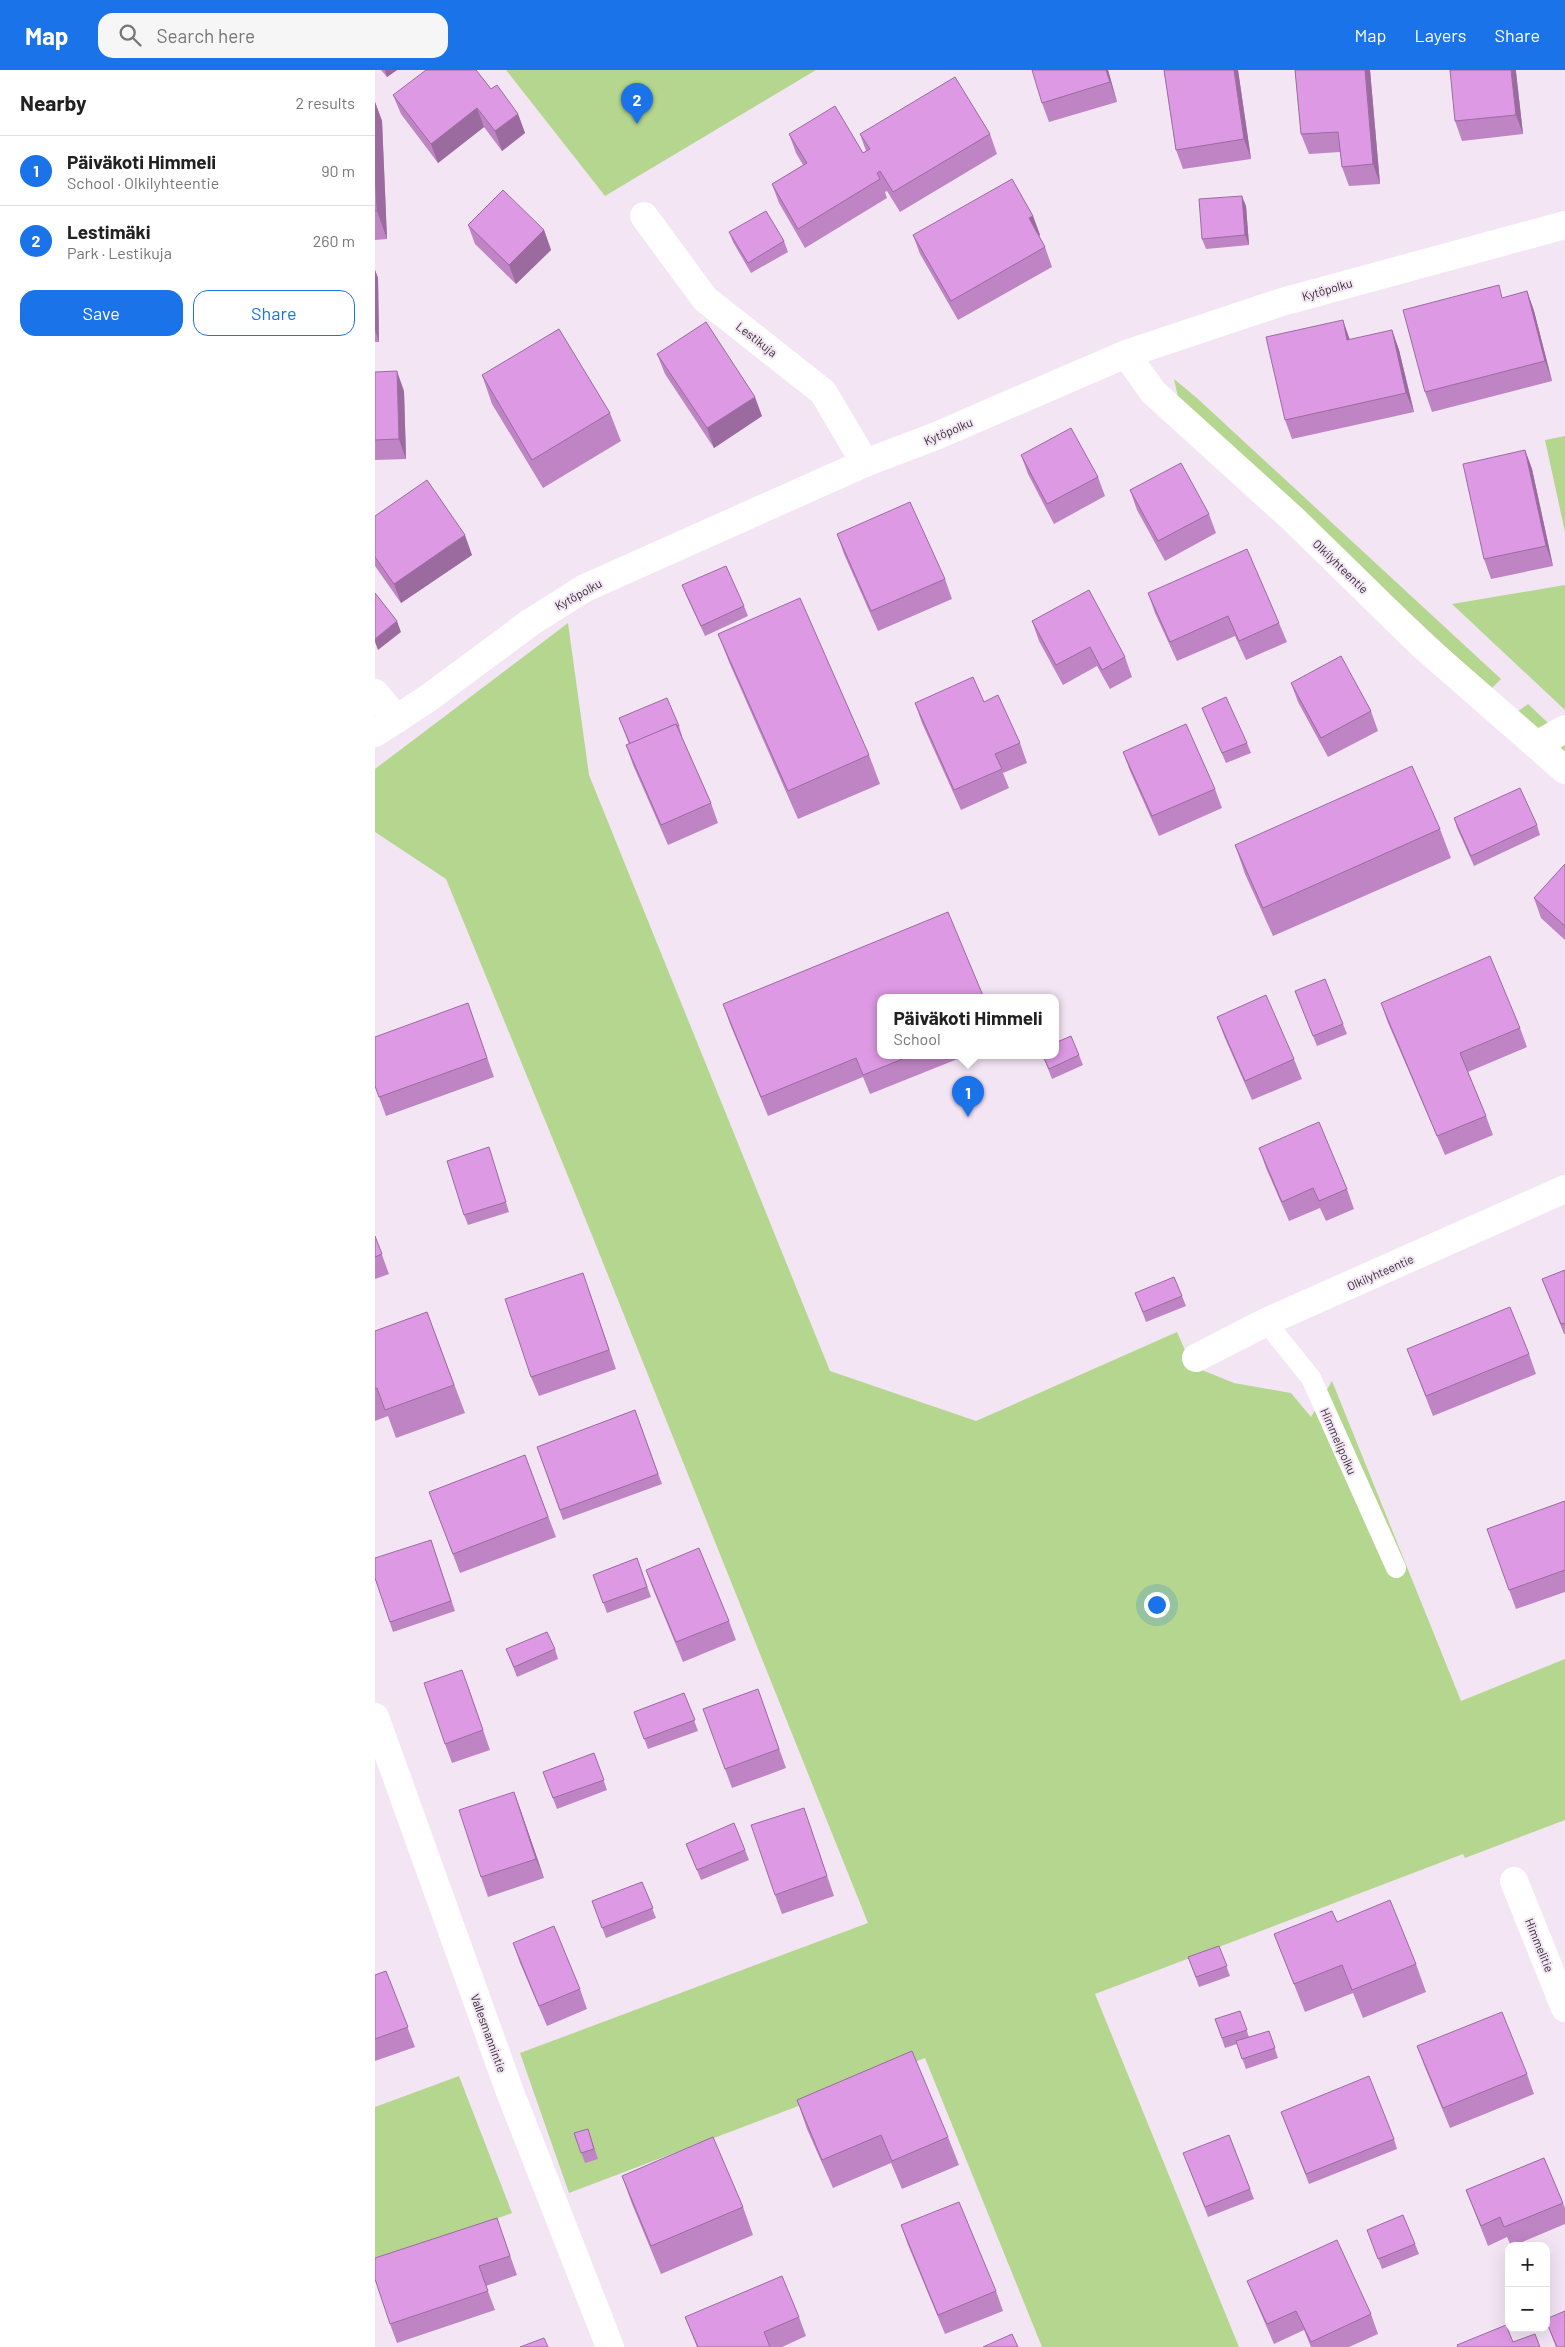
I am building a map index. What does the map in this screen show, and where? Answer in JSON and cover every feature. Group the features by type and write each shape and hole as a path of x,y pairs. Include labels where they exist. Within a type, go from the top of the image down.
{"street":[{"name":"Lestikuja","path":"644,216 705,299 823,392 865,463"},
{"name":"Kytöpolku","path":"386,726 531,622 585,588 865,463 936,436 1126,354 1282,302 1565,225"},
{"name":"Olkilyhteentie","path":"1126,354 1153,392 1293,519 1422,645 1565,770"},
{"path":"375,693 386,726"},
{"path":"1537,744 1565,730"},
{"name":"Olkilyhteentie","path":"1196,1358 1265,1322 1565,1188"},
{"name":"Vallesmannintie","path":"375,1717 510,2092 610,2347"},
{"name":"Himmelitie","path":"1514,1881 1565,2008"}],"lane":[{"name":"Himmelipolku","path":"1265,1322 1311,1378 1396,1568"}],"green space":[{"path":"506,70 816,70 605,196"},
{"path":"1174,379 1501,679 1491,689 1178,397"},
{"path":"1565,436 1565,532 1545,440"},
{"path":"1565,585 1565,710 1452,604"},
{"path":"568,623 589,775 830,1371 976,1421 1177,1332 1192,1366 1234,1383 1291,1393 1311,1417 1332,1381 1461,1701 1565,1659 1565,1820 1465,1858 1463,1854 1095,1994 1239,2347 1042,2347 925,2058 569,2193 520,2053 868,1923 579,1203 446,879 375,832 375,769"},
{"path":"1528,704 1565,739 1565,756 1517,712"},
{"path":"459,2076 512,2213 375,2263 375,2107"}],"building":[{"path":"426,70 476,70 491,89 497,85 518,114 495,131 477,108 431,144 393,95"},
{"path":"1032,70 1106,70 1110,82 1042,103"},
{"path":"1164,70 1234,70 1244,139 1176,150"},
{"path":"1295,70 1365,70 1373,164 1342,167 1338,132 1301,134"},
{"path":"1450,70 1511,70 1516,115 1455,121"},
{"path":"955,77 990,134 893,192 880,171 877,173 880,179 798,229 772,184 807,163 789,134 835,106 863,153 870,149 860,134"},
{"path":"375,168 377,211 375,211"},
{"path":"1012,179 1033,216 1029,218 1045,247 951,301 913,235"},
{"path":"503,190 544,230 509,265 468,225"},
{"path":"1242,196 1245,235 1202,239 1199,199"},
{"path":"766,211 784,241 748,263 729,232"},
{"path":"1499,285 1502,298 1527,291 1545,361 1425,392 1403,310"},
{"path":"1343,320 1347,340 1392,330 1406,393 1285,420 1266,337"},
{"path":"706,322 755,397 707,428 657,354"},
{"path":"559,329 610,413 532,460 482,375"},
{"path":"397,371 399,439 375,440 375,372"},
{"path":"1071,428 1098,477 1047,504 1021,455"},
{"path":"1525,450 1546,546 1484,559 1463,464"},
{"path":"1181,463 1209,514 1158,541 1130,490"},
{"path":"427,480 465,535 394,584 375,557 375,516"},
{"path":"910,502 945,579 871,611 837,534"},
{"path":"1247,549 1279,623 1239,641 1228,616 1170,642 1148,593"},
{"path":"726,566 744,606 701,626 682,585"},
{"path":"1089,590 1125,657 1102,670 1090,647 1056,665 1032,621"},
{"path":"375,593 397,621 375,639"},
{"path":"800,598 869,755 788,791 718,634"},
{"path":"1341,656 1371,711 1321,738 1291,683"},
{"path":"973,677 984,702 998,695 1020,743 995,754 1002,769 954,790 915,703"},
{"path":"1226,697 1247,743 1222,753 1202,708"},
{"path":"667,698 679,726 676,724 630,744 619,718"},
{"path":"676,724 711,803 661,825 626,745"},
{"path":"1186,724 1215,789 1152,816 1123,752"},
{"path":"1412,766 1440,829 1263,908 1235,845"},
{"path":"1520,788 1537,825 1471,856 1454,818"},
{"path":"1565,864 1565,926 1534,898"},
{"path":"948,912 982,994 877,994 877,1059 903,1059 863,1075 856,1058 761,1097 723,1004"},
{"path":"1490,956 1520,1028 1460,1053 1486,1116 1437,1136 1381,1003"},
{"path":"1325,979 1343,1024 1313,1036 1295,991"},
{"path":"1266,995 1294,1059 1245,1081 1217,1017"},
{"path":"468,1003 487,1058 379,1097 375,1086 375,1037"},
{"path":"1071,1036 1079,1055 1049,1069 1044,1059 1059,1059 1059,1041"},
{"path":"1319,1122 1347,1189 1319,1201 1313,1188 1282,1202 1259,1148"},
{"path":"489,1147 506,1202 464,1215 447,1161"},
{"path":"375,1236 382,1254 375,1257"},
{"path":"1565,1270 1565,1323 1561,1324 1542,1279"},
{"path":"583,1273 609,1350 531,1377 505,1299"},
{"path":"1174,1277 1182,1296 1143,1312 1135,1293"},
{"path":"1510,1307 1529,1354 1426,1396 1407,1349"},
{"path":"427,1312 454,1385 385,1410 377,1388 375,1389 375,1331"},
{"path":"635,1410 658,1474 560,1510 537,1447"},
{"path":"525,1455 548,1517 453,1554 429,1492"},
{"path":"1565,1501 1565,1570 1509,1590 1487,1529"},
{"path":"431,1540 451,1601 390,1622 375,1578 375,1558"},
{"path":"699,1548 729,1621 676,1642 646,1570"},
{"path":"637,1558 647,1587 603,1603 593,1575"},
{"path":"547,1632 555,1649 514,1667 506,1649"},
{"path":"462,1670 483,1730 445,1744 424,1683"},
{"path":"758,1689 779,1749 725,1769 703,1709"},
{"path":"684,1693 695,1720 644,1739 634,1712"},
{"path":"594,1753 604,1780 553,1798 543,1772"},
{"path":"514,1792 536,1859 481,1877 459,1810"},
{"path":"804,1808 827,1876 775,1895 751,1825"},
{"path":"734,1823 745,1850 697,1870 686,1844"},
{"path":"642,1882 653,1908 602,1928 592,1901"},
{"path":"1390,1900 1416,1964 1352,1990 1342,1965 1294,1984 1274,1934 1332,1911 1337,1922"},
{"path":"554,1926 580,1989 539,2006 513,1943"},
{"path":"1219,1946 1227,1966 1196,1977 1188,1957"},
{"path":"386,1971 408,2027 375,2039 375,1975"},
{"path":"1240,2011 1247,2030 1222,2038 1215,2019"},
{"path":"1502,2012 1527,2074 1443,2108 1417,2046"},
{"path":"1269,2031 1275,2048 1242,2059 1236,2041"},
{"path":"912,2051 948,2137 892,2161 881,2135 822,2160 797,2100"},
{"path":"1369,2076 1394,2139 1306,2174 1281,2112"},
{"path":"588,2129 594,2149 581,2153 574,2133"},
{"path":"1229,2135 1250,2189 1205,2207 1183,2153"},
{"path":"713,2137 743,2207 651,2246 622,2176"},
{"path":"1544,2158 1563,2203 1504,2227 1500,2217 1481,2226 1466,2190"},
{"path":"959,2202 996,2291 938,2315 901,2225"},
{"path":"1403,2215 1415,2244 1378,2259 1367,2230"},
{"path":"497,2218 510,2256 479,2266 488,2291 390,2324 375,2279 375,2258"},
{"path":"1337,2240 1371,2314 1311,2342 1296,2311 1267,2324 1247,2281"},
{"path":"782,2276 799,2317 764,2332 770,2347 698,2347 685,2317"},
{"path":"1565,2311 1565,2347 1557,2347 1550,2330 1550,2317"},
{"path":"1505,2325 1505,2332 1509,2332 1513,2342 1535,2334 1540,2347 1458,2347 1457,2345"},
{"path":"1012,2334 1018,2347 983,2347"},
{"path":"544,2338 548,2347 520,2347"}],"place":[{"name":"Lestimäki","path":"637,124"},
{"name":"Päiväkoti Himmeli","path":"968,1117"}]}
